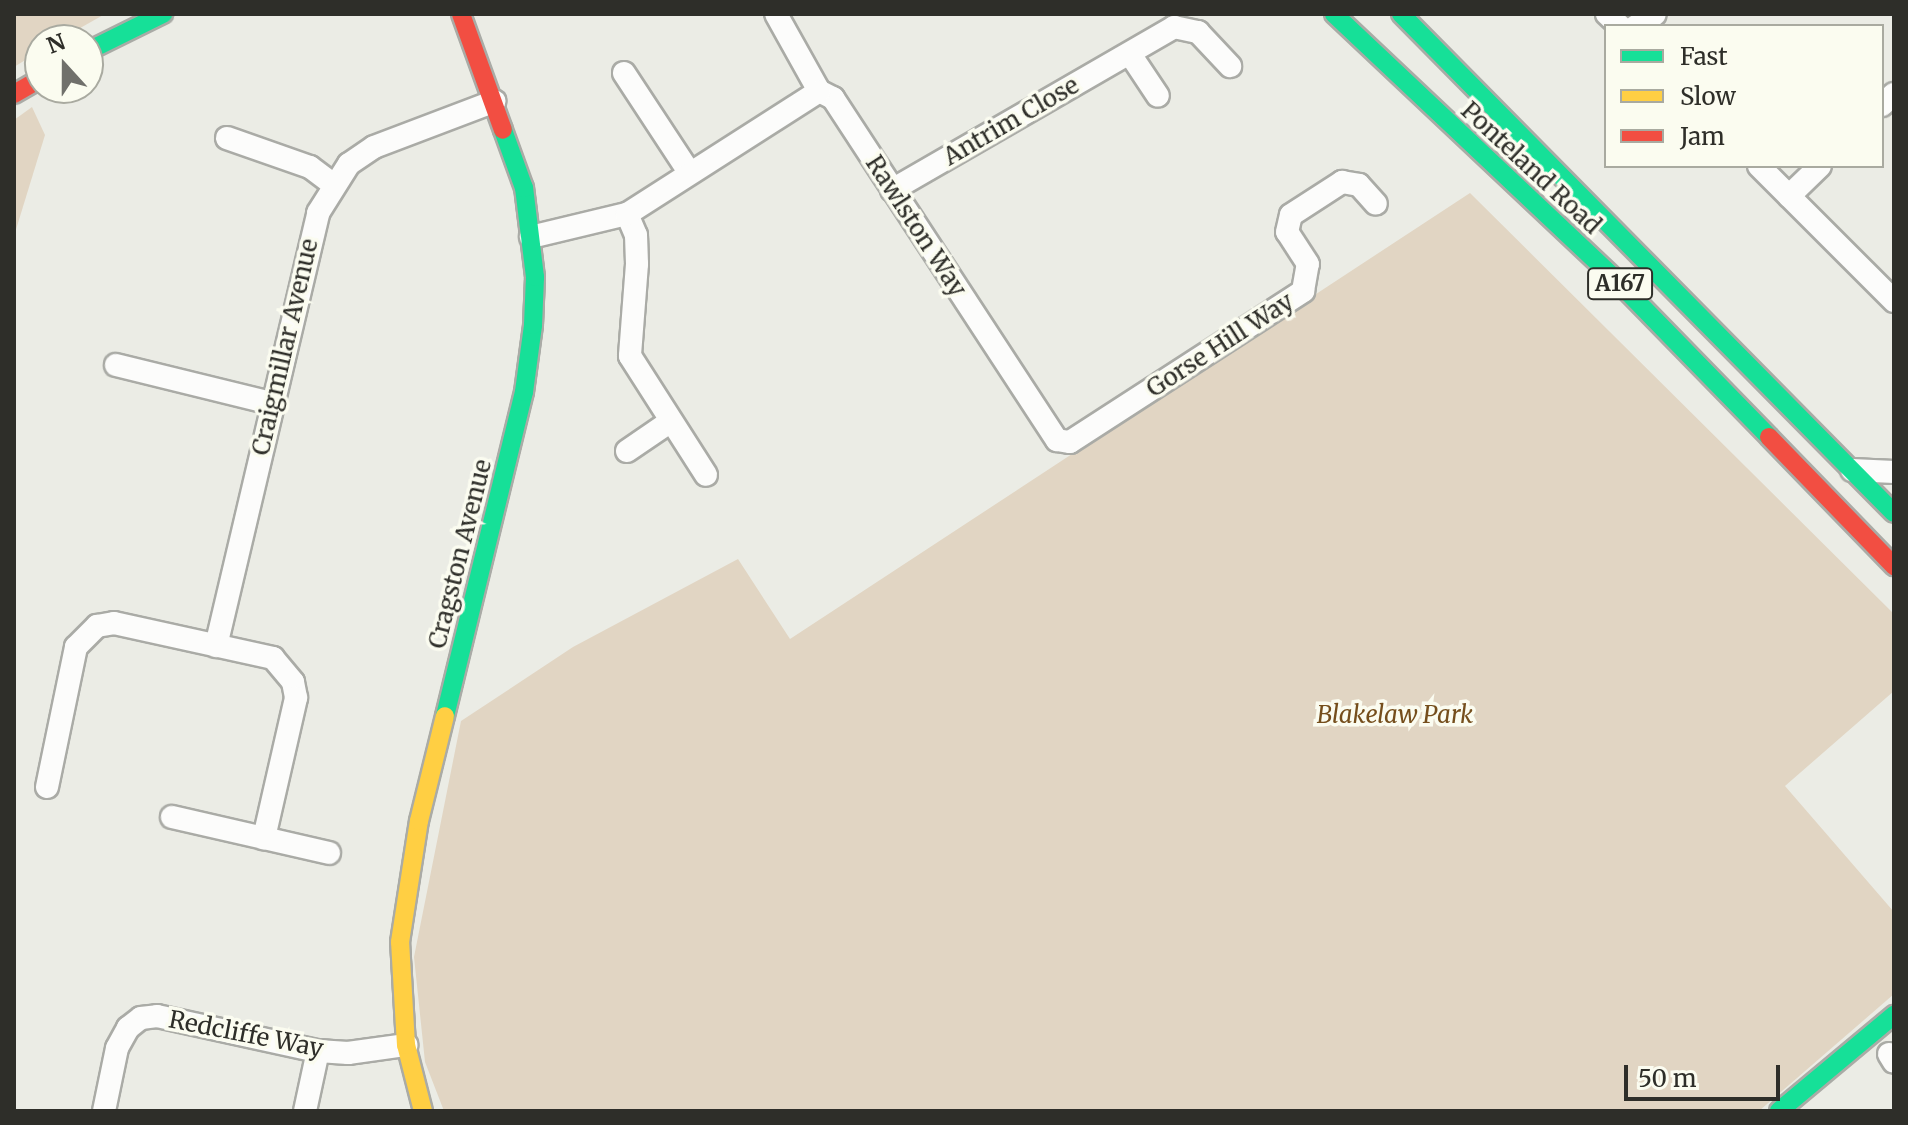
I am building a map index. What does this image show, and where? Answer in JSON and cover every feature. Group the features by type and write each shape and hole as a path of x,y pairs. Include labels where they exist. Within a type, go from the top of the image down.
{"main road":[{"path":"104,43 163,14"},
{"name":"Cragston Avenue","path":"423,1111 406,1045 400,942 404,905 419,821 524,392 533,325 531,237 524,188 461,14"},
{"name":"Ponteland Road","path":"1334,14 1616,280 1894,566"},
{"name":"Ponteland Road","path":"1401,14 1894,513"},
{"path":"1779,1111 1894,1015"}],"street":[{"name":"Rawlston Way","path":"776,14 819,91 833,98 1057,440"},
{"name":"Antrim Close","path":"892,190 1174,27 1198,32 1230,66"},
{"path":"1130,54 1158,96"},
{"path":"624,73 689,172"},
{"path":"531,237 627,214 819,91"},
{"name":"Craigmillar Avenue","path":"216,646 305,250 334,185 349,164 374,147 495,101"},
{"path":"227,138 310,167 334,185"},
{"path":"1761,168 1894,301"},
{"path":"1789,196 1818,168"},
{"name":"Gorse Hill Way","path":"1057,440 1070,442 1303,291 1308,264 1287,232 1291,215 1342,182 1359,185 1376,204"},
{"path":"627,214 636,235 637,264 630,356 706,475"},
{"path":"116,365 271,403"},
{"path":"627,451 671,421"},
{"path":"1852,470 1894,472"},
{"path":"47,787 76,647 85,634 114,623 273,658 293,682 296,698 264,838"},
{"path":"172,817 329,853"},
{"name":"Redcliffe Way","path":"104,1111 117,1048 128,1028 141,1018 157,1016 318,1051 348,1053 406,1045"},
{"path":"305,1111 318,1051"}],"green space":[{"path":"14,14 105,14 87,24 24,24 24,61 14,67"},
{"path":"32,107 45,135 14,236 14,120"},
{"name":"Blakelaw Park","path":"1470,193 1894,614 1894,691 1785,786 1894,912 1894,994 1759,1111 444,1111 425,1062 414,957 461,721 573,647 738,559 790,639"}],"traffic: fast":[{"path":"104,43 163,14"},
{"path":"1334,14 1616,280 1769,437"},
{"path":"1401,14 1894,513"},
{"path":"445,716 524,392 533,325 535,277 524,188 503,130"},
{"path":"1779,1111 1894,1015"}],"traffic: slow":[{"path":"423,1111 406,1045 400,942 419,821 445,716"}],"traffic: jam":[{"path":"461,14 503,130"},
{"path":"14,94 24,88"},
{"path":"1769,437 1894,566"}]}
